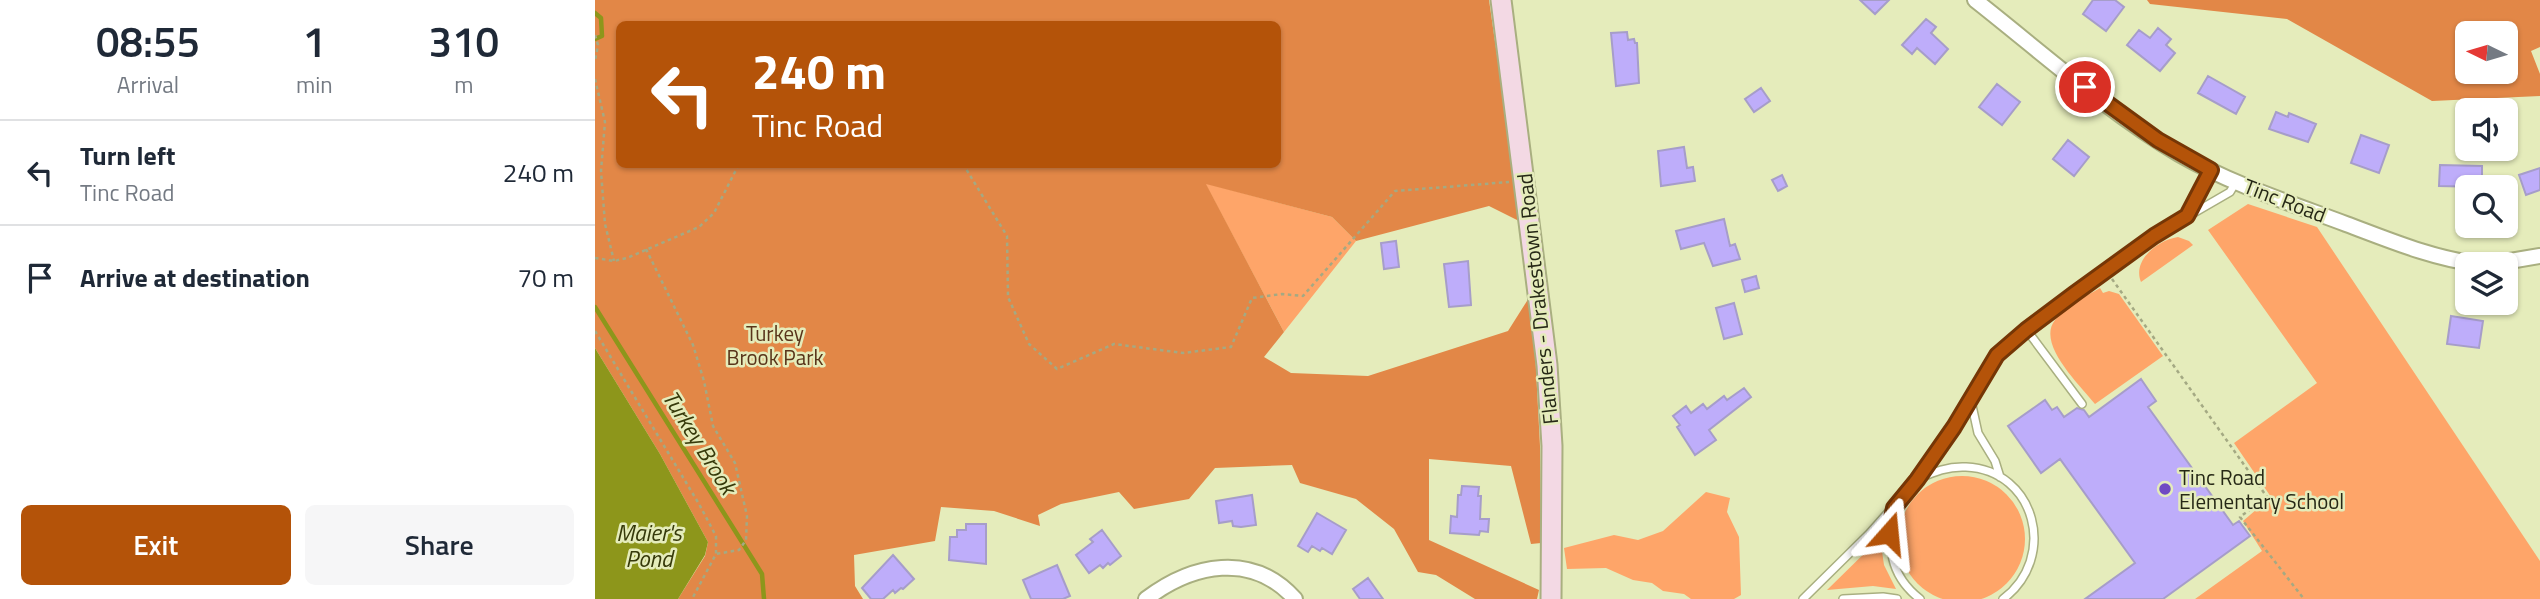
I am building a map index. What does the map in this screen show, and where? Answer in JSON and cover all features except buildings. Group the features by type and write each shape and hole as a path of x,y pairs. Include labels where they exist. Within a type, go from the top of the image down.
{"street":[{"name":"Flanders - Drakestown Road","path":"1501,0 1551,412 1551,599"},
{"name":"Tinc Road","path":"1975,0 2139,127 2177,152 2236,182 2455,262"},
{"path":"2518,260 2540,256"},
{"path":"1146,599 1177,579 1193,572 1218,567 1235,568 1268,578 1295,599"}],"lane":[{"path":"2187,216 2211,170"},
{"path":"1803,599 1894,508 1917,480 1971,401 1997,355 2106,270 2187,216 2209,207 2230,192 2236,182"},
{"path":"2026,330 2082,404"},
{"path":"1971,401 1977,433 1995,461 2000,477"},
{"path":"1917,480 1935,472 1959,467 1985,470 2000,477 2026,504 2035,538 2032,560 2018,586 2003,599"},
{"path":"1894,508 1889,533 1892,559 1904,584 1920,599"},
{"path":"1843,599 1897,599"}],"path":[{"path":"595,35 598,45 595,61"},
{"path":"595,79 605,122 601,172 605,224 614,261"},
{"path":"595,258 614,261 699,228 714,213 737,168"},
{"path":"965,168 1007,236 1008,297 1029,344 1057,369 1114,344 1183,354 1231,347 1252,298 1282,293 1303,296 1395,191 1524,181"},
{"path":"646,249 693,345 713,426 734,463 741,489 747,516 746,540 739,550 716,554"},
{"path":"2106,270 2267,497 2240,517 2304,599"},
{"path":"595,331 716,536 716,554 692,599"}],"shaded area":[{"path":"1205,183 1332,217 1356,241 1284,332"},
{"path":"2248,204 2317,227 2540,561 2540,599 2195,599 2262,551 2243,521 2271,497 2234,443 2317,383 2208,230"},
{"path":"2178,237 2193,245 2141,282 2139,274 2143,259 2155,247"},
{"path":"2100,288 2103,293 2109,291 2119,294 2163,356 2095,404 2062,364 2051,341 2051,330 2055,320 2064,311"},
{"path":"1950,477 1974,477 1997,487 2014,504 2024,527 2024,551 2014,574 1997,591 1977,600 1947,600 1927,591 1910,574 1900,551 1900,527 1910,504 1927,487"},
{"path":"1706,492 1730,498 1727,512 1739,537 1741,595 1734,599 1691,599 1684,594 1663,591 1652,583 1633,580 1606,568 1567,569 1564,548 1614,535 1638,540 1663,531"},
{"path":"1880,538 1884,565 1896,589 1873,586 1827,590"}],"green space":[{"name":"Turkey Brook Park","path":"595,0 1489,0 1521,222 1489,206 1356,241 1332,217 1206,184 1284,332 1264,357 1291,373 1368,376 1508,331 1532,293 1540,446 1541,543 1531,544 1511,466 1429,459 1429,540 1539,590 1537,599 1475,599 1436,575 1418,572 1394,529 1356,499 1300,483 1292,465 1215,468 1189,499 1134,509 1119,492 1061,504 1038,515 1040,526 994,511 941,507 935,541 854,555 855,586 863,599 678,599 705,556 708,542 660,454 595,348"},
{"path":"2147,0 2540,0 2540,47 2531,51 2540,74 2540,96 2432,101 2287,19 2150,4"}],"water":[{"name":"Maier's Pond","path":"595,348 660,454 708,542 705,555 678,599 595,599"}],"waterway":[{"path":"595,13 601,18 602,36 595,39"},
{"name":"Turkey Brook","path":"595,307 762,574 764,599"}],"place":[{"name":"Tinc Road Elementary School","path":"2165,489"}],"route":[{"path":"1889,533 1894,508 1954,427 1997,355 2074,294 2154,236 2187,216 2211,170 2158,140 2085,87"}]}
